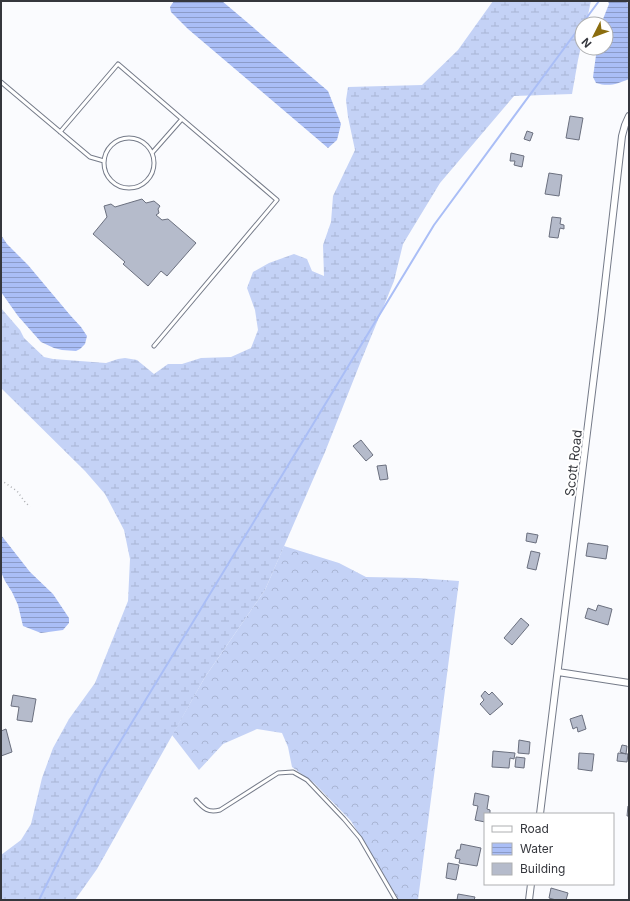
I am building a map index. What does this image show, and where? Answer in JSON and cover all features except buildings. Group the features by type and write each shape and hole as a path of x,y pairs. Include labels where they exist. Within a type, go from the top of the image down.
{"street":[{"name":"Scott Road","path":"540,813 622,136 629,116"},
{"path":"558,672 629,683"},
{"path":"529,900 531,885"}],"lane":[{"path":"60,132 118,64 277,200 154,346"},
{"path":"1,82 90,157 104,161"},
{"path":"152,153 182,120"},
{"path":"133,138 148,146 152,153 154,169 145,183 138,186 129,188 114,183 104,169 106,153 110,146 117,140 133,138"},
{"path":"196,800 207,810 212,812 220,810 278,773 293,772 307,780 360,838 396,900"}],"path":[{"path":"1,480 17,491 30,507"}],"green space":[{"path":"493,1 591,1 588,16 574,16 574,56 579,56 572,94 514,96 440,183 403,244 394,281 325,452 265,590 205,677 97,869 75,900 1,900 1,855 21,840 31,824 42,778 53,748 69,719 95,683 128,601 130,559 124,530 105,494 85,471 1,388 1,308 20,330 24,338 44,357 53,359 106,363 125,358 137,360 154,374 168,364 182,364 201,358 231,357 251,348 258,330 255,310 247,288 253,272 269,263 294,254 307,259 312,271 324,276 323,245 331,222 333,196 355,150 346,100 348,87 422,85 458,50"},
{"path":"284,546 339,563 366,577 459,581 418,900 397,900 385,877 351,821 314,783 292,767 288,747 282,733 257,729 223,744 199,770 172,735 205,677 265,590"}],"water":[{"path":"174,1 222,1 328,91 341,124 337,140 328,148 188,29 171,12 170,7"},
{"path":"608,1 623,1 629,3 629,79 617,84 605,85 596,83 593,77 596,56 614,56 614,16 604,16 609,4"},
{"path":"1,235 7,244 28,265 81,327 87,336 85,344 80,349 76,351 62,350 41,342 18,316 1,292"},
{"path":"1,535 30,572 53,594 69,618 69,623 63,630 41,633 23,626 18,605 1,572"}],"waterway":[{"path":"588,16 599,1"},
{"path":"39,900 103,770 434,225 574,35"}]}
